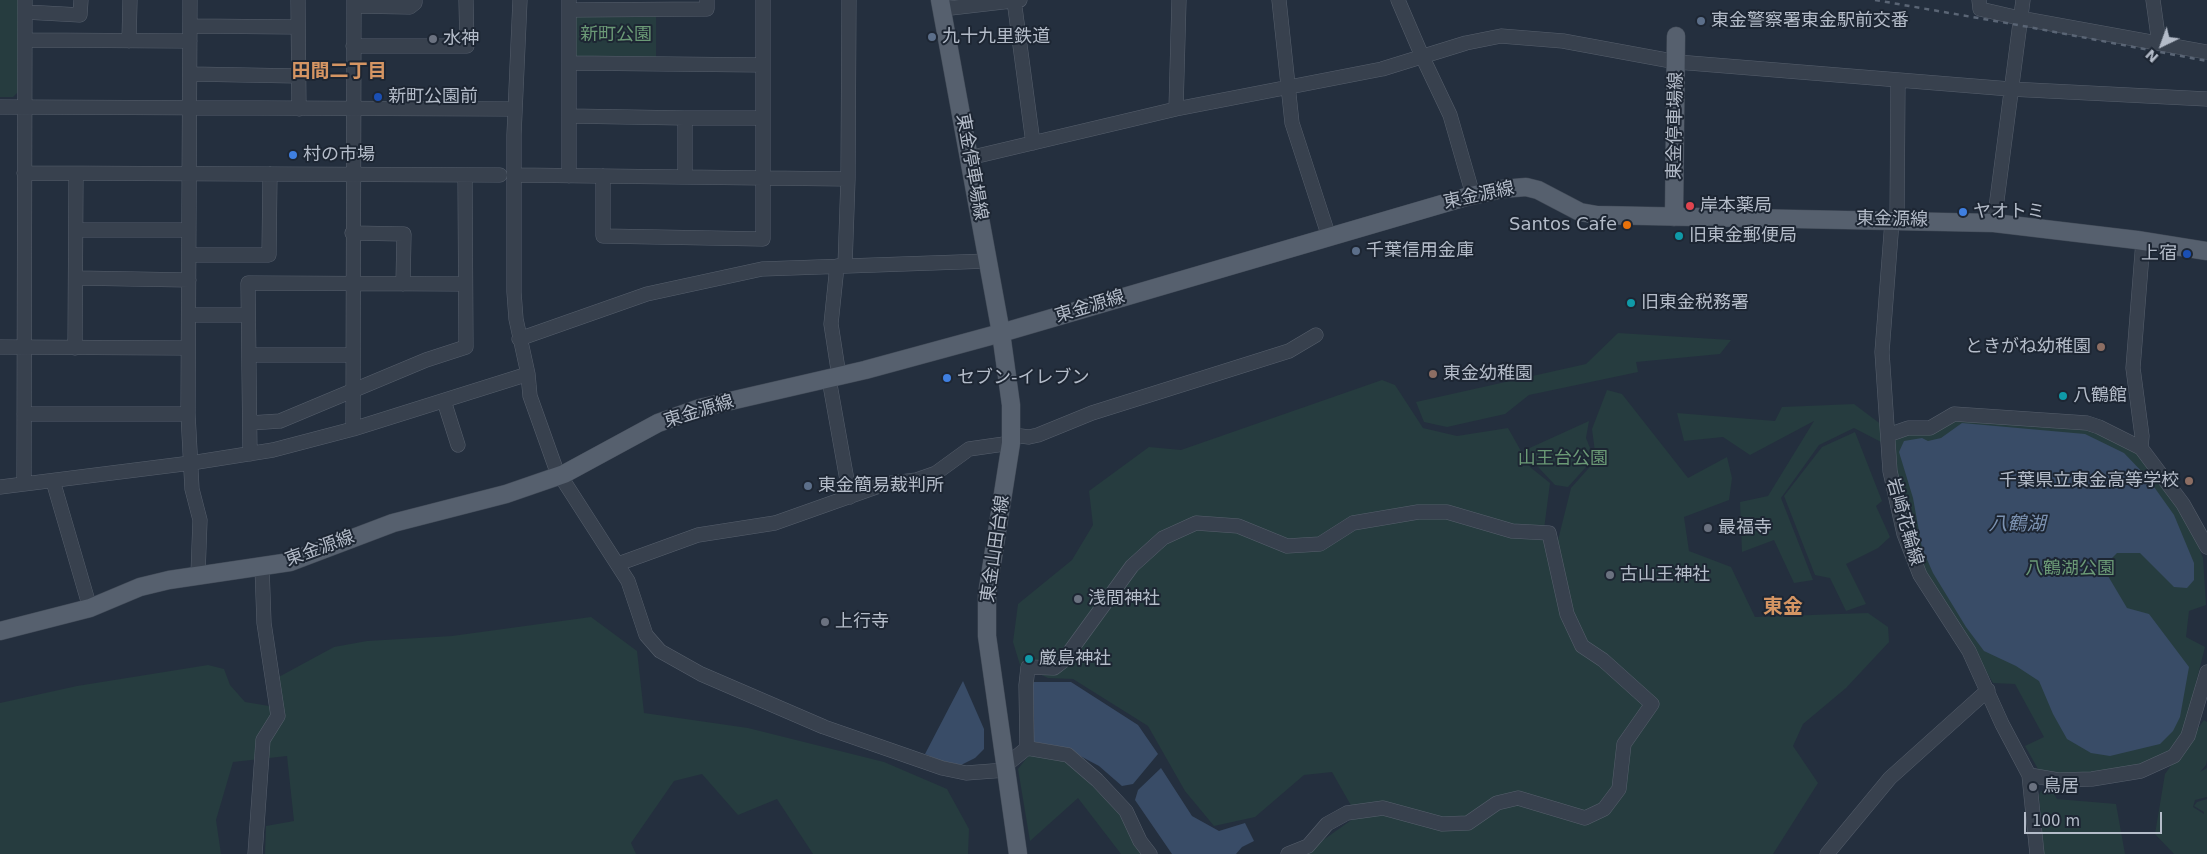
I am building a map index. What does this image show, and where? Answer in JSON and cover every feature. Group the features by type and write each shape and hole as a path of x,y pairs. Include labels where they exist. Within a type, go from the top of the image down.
{"main road":[{"name":"東金停車場線","path":"941,4 1001,333"},
{"name":"東金停車場線","path":"1674,217 1676,36"},
{"name":"東金源線","path":"0,631 90,608 140,587 198,574 290,562 392,523 506,494 560,476 636,434 684,414 834,378 1001,333 1473,195 1526,187 1590,215 1994,223 2143,241 2207,251"},
{"name":"東金山田台線","path":"1001,333 1011,405 1011,439 987,595 987,636 1018,854"}],"street":[{"path":"24,484 25,6 80,15 80,0"},
{"path":"129,41 130,0"},
{"path":"190,0 188,414 192,490 200,520 198,574"},
{"path":"298,0 299,109"},
{"path":"353,429 352,109 354,3 410,7 415,0"},
{"path":"353,46 467,46 466,0"},
{"path":"520,0 515,109 507,175 514,292 519,339 528,374 530,396 560,476 628,581 646,634 660,650 701,674 824,727 942,768 966,773 1005,768 1027,748 1026,685 1028,666 1054,668 1063,661 1132,566 1163,538 1196,523 1238,526 1287,546 1320,544 1353,523 1418,512 1447,512 1512,531 1549,533 1567,614 1582,646 1603,660 1652,704 1624,744 1620,789 1604,810 1585,818 1518,798 1497,803 1468,823 1442,824 1383,808 1347,814 1327,824 1308,846 1288,854"},
{"path":"569,176 569,5 707,9 707,0"},
{"path":"603,176 603,236 763,239 763,0"},
{"path":"849,0 848,178 841,266 831,324 834,378 850,496"},
{"path":"941,4 1016,0 1033,143"},
{"path":"1176,109 1179,0"},
{"path":"1279,0 1292,123 1329,237"},
{"path":"1398,0 1450,115 1473,195"},
{"path":"1979,0 1980,8 2019,18 2207,52"},
{"path":"1994,223 2019,18 2023,0"},
{"path":"2153,0 2159,43"},
{"path":"190,26 298,27"},
{"path":"969,158 1176,109 1382,68 1466,43 1501,36 1563,41 1677,62 2010,89 2207,99"},
{"path":"25,40 190,41"},
{"path":"569,63 763,65"},
{"path":"190,74 298,76"},
{"name":"岩崎花輪線","path":"1898,81 1894,221 1882,352 1890,471 1904,534 1913,562 1928,590 1969,651 2002,724 2029,776 2036,854"},
{"path":"0,107 515,109"},
{"path":"569,116 763,118"},
{"path":"685,118 685,176"},
{"path":"24,173 848,178"},
{"path":"75,348 76,174"},
{"path":"189,255 269,255 270,174"},
{"path":"250,423 280,422 426,360 466,346 465,175"},
{"path":"76,230 189,230"},
{"path":"352,233 404,234 403,284"},
{"path":"2141,448 2142,436 2133,368 2133,341 2143,241"},
{"path":"519,339 647,294 762,269 988,261"},
{"path":"76,278 189,280"},
{"path":"250,454 248,283 465,284"},
{"path":"189,315 248,315"},
{"path":"618,564 698,535 775,523 885,484 916,480 936,473 969,449 1045,432 1092,413 1289,351 1316,335"},
{"path":"0,348 188,348"},
{"path":"249,355 353,355"},
{"path":"0,487 250,454 353,429 528,374"},
{"path":"444,401 458,445"},
{"path":"24,414 188,414"},
{"path":"1888,435 1908,428 1930,428 1954,414 1991,415 2087,423 2099,427 2141,448 2183,504 2207,548"},
{"path":"53,481 90,608"},
{"path":"255,854 263,740 278,716 264,623 262,567"},
{"path":"2029,776 2058,780 2092,778 2141,771 2174,756 2188,736 2207,672"},
{"path":"1827,854 1890,778 1988,690"},
{"path":"1027,748 1068,755 1083,767 1126,811 1140,841 1150,854"}],"green space":[{"path":"0,0 20,0 19,91 13,97 0,97"},
{"name":"新町公園","path":"576,13 656,13 656,57 576,57"},
{"path":"1618,333 1731,340 1720,354 1636,362 1638,372 1529,395 1505,414 1447,427 1424,422 1416,402 1586,364"},
{"path":"1382,380 1395,385 1423,428 1457,436 1508,428 1530,467 1550,483 1543,537 1558,540 1571,488 1596,460 1592,429 1607,390 1622,394 1688,478 1727,457 1732,478 1729,500 1684,517 1689,551 1731,567 1755,617 1868,613 1888,627 1889,642 1846,688 1803,724 1793,746 1818,783 1773,854 1300,854 1312,848 1357,816 1332,772 1304,775 1255,817 1214,826 1185,791 1148,726 1073,679 1048,678 1020,665 1013,642 1018,604 1072,560 1093,525 1089,491 1149,447 1181,450"},
{"path":"1854,404 1882,425 1883,443 1854,428 1819,445 1781,498 1813,580 1794,583 1774,540 1742,552 1740,502 1768,496 1814,421 1750,455 1723,437 1684,441 1677,413 1775,421 1782,407"},
{"name":"八鶴湖","path":"1955,417 2085,426 2134,450 2183,508 2203,558 2206,605 2189,611 2186,637 2205,647 2182,738 2169,753 2139,765 2060,778 2038,769 2025,746 2044,737 2015,684 1993,683 1932,586 1910,536 1893,459 1894,441 1907,433"},
{"name":"山王台公園","path":"1589,421 1586,438 1594,458 1568,487 1555,485 1523,451"},
{"path":"1855,432 1882,501 1876,506 1890,537 1878,548 1846,564 1866,604 1846,611 1830,578 1815,575 1784,496 1822,447"},
{"path":"591,617 637,651 644,713 748,728 884,762 947,789 969,829 968,854 813,854 777,799 738,815 702,774 674,781 631,843 636,854 265,854 266,826 294,821 287,756 233,762 216,820 221,854 0,854 0,703 77,686 208,665 224,669 230,685 245,702 269,706 275,679 334,647 367,641 452,636"},
{"path":"2204,720 2207,722 2207,760 2206,765 2200,772 2207,768 2207,797 2195,800 2193,807 2204,814 2204,812 2194,806 2197,802 2207,799 2207,854 2174,854 2155,834 2165,774"},
{"path":"1029,755 1065,760 1120,812 1142,854 1121,854 1078,798 1030,841 1018,769"},
{"path":"2051,789 2057,799 2116,804 2125,854 2044,854 2039,795 2041,791"}],"water":[{"name":"八鶴湖","path":"1962,423 2085,434 2124,453 2147,477 2174,515 2194,563 2194,580 2187,588 2174,587 2140,553 2117,553 2105,565 2108,576 2127,608 2149,614 2189,667 2180,717 2173,731 2160,744 2110,756 2091,753 2067,739 2053,714 2039,681 2016,666 1984,651 1966,627 1933,573 1922,548 1913,498 1899,452 1904,441 1922,438 1928,441 1941,438"},
{"path":"963,681 984,729 984,749 975,758 961,765 941,761 925,754"},
{"path":"1031,682 1071,682 1138,725 1158,754 1133,784 1122,786 1099,766 1069,750 1031,745"},
{"path":"1161,768 1192,816 1219,831 1245,823 1254,841 1242,847 1236,854 1172,854 1135,800 1138,790"}],"railway":[{"path":"1875,0 2207,61"}],"place":[{"name":"東金警察署東金駅前交番","path":"1701,21"},
{"name":"九十九里鉄道","path":"932,37"},
{"name":"水神","path":"433,39"},
{"name":"新町公園前","path":"378,97"},
{"name":"村の市場","path":"293,155"},
{"name":"岸本薬局","path":"1690,206"},
{"name":"ヤオトミ","path":"1963,212"},
{"name":"Santos Cafe","path":"1627,225"},
{"name":"旧東金郵便局","path":"1679,236"},
{"name":"千葉信用金庫","path":"1356,251"},
{"name":"上宿","path":"2187,254"},
{"name":"旧東金税務署","path":"1631,303"},
{"name":"ときがね幼稚園","path":"2101,347"},
{"name":"東金幼稚園","path":"1433,374"},
{"name":"セブン-イレブン","path":"947,378"},
{"name":"八鶴館","path":"2063,396"},
{"name":"千葉県立東金高等学校","path":"2189,481"},
{"name":"東金簡易裁判所","path":"808,486"},
{"name":"最福寺","path":"1708,528"},
{"name":"古山王神社","path":"1610,575"},
{"name":"浅間神社","path":"1078,599"},
{"name":"上行寺","path":"825,622"},
{"name":"厳島神社","path":"1029,659"},
{"name":"鳥居","path":"2033,787"}],"district":[{"name":"田間二丁目","path":"339,72"},
{"name":"東金","path":"1783,608"}],"park label":[{"name":"八鶴湖公園","path":"2070,569"}]}
